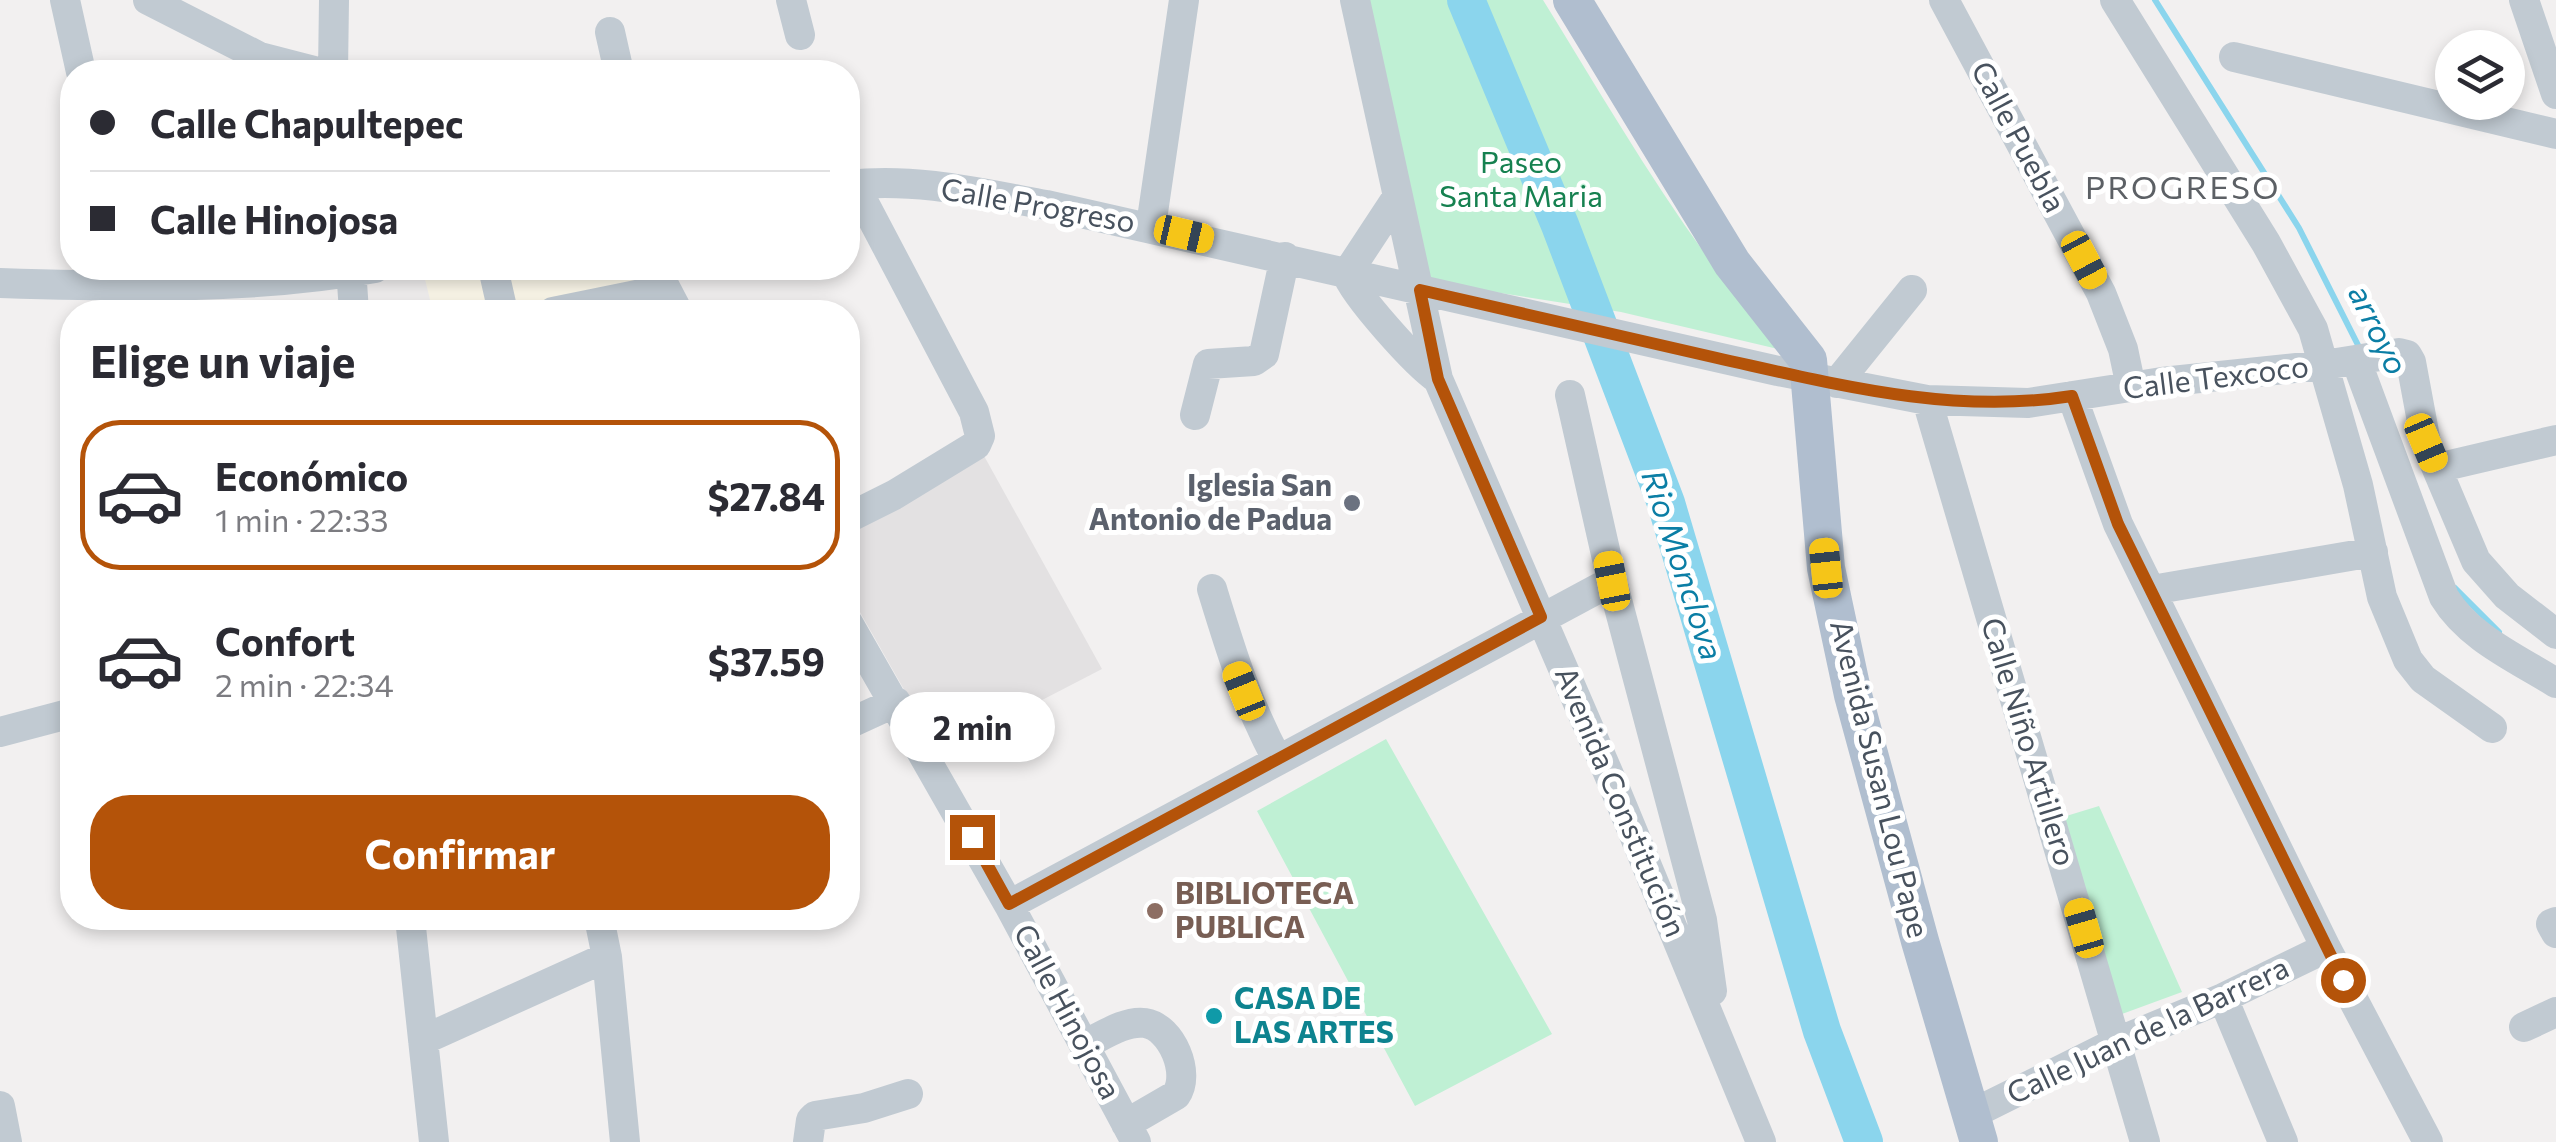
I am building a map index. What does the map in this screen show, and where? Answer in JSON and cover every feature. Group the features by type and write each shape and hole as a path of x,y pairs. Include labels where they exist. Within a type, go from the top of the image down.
{"main road":[{"name":"Avenida Susan Lou Pape","path":"1573,0 1732,263 1803,350 1809,377 1826,568 1853,695 1975,1128"}],"street":[{"path":"65,0 78,60"},
{"path":"148,0 272,60"},
{"path":"333,60 334,0"},
{"path":"791,0 800,35"},
{"path":"1151,226 1184,0"},
{"name":"Avenida Constitución","path":"1355,0 1438,379 1718,1033 1760,1142"},
{"name":"Calle Puebla","path":"1944,0 2101,293 2124,348 2131,387"},
{"path":"2115,0 2304,307 2358,485 2382,598 2408,660 2423,679 2492,728"},
{"path":"2524,0 2556,94"},
{"path":"610,32 616,60"},
{"path":"2234,56 2556,134"},
{"name":"Calle Progreso","path":"860,184 947,188 1151,226 1809,377"},
{"path":"1398,196 1347,272 1353,288 1416,362 1438,379"},
{"path":"860,202 974,412 980,436 976,445 921,480 860,512"},
{"path":"1196,415 1208,364 1254,361 1264,354 1285,256"},
{"path":"0,284 100,300 135,280"},
{"path":"208,280 270,280"},
{"path":"615,300 666,290"},
{"path":"1809,377 1912,290"},
{"name":"Calle Texcoco","path":"1809,377 1926,400 2028,403 2324,365 2386,353 2407,356 2423,432 2437,468"},
{"path":"2356,360 2449,606 2475,634 2556,683"},
{"path":"1570,395 1612,581 1702,920 1718,1033"},
{"path":"2072,396 2118,524 2326,948 2428,1142"},
{"name":"Calle Niño Artillero","path":"1926,400 2145,1142"},
{"path":"2549,622 2486,575 2437,468 2556,440"},
{"path":"2152,590 2373,552"},
{"path":"1009,904 1612,581"},
{"path":"1212,589 1234,665 1254,716 1277,759"},
{"name":"Calle Hinojosa","path":"860,643 1009,904 1131,1133"},
{"path":"860,718 896,702"},
{"path":"0,732 60,716"},
{"path":"411,930 434,1142"},
{"path":"601,930 625,1142"},
{"name":"Calle Juan de la Barrera","path":"1975,1128 2117,1042 2223,998 2326,948"},
{"path":"424,1040 607,957"},
{"path":"2223,998 2282,1142"},
{"path":"2524,1027 2556,1012"},
{"path":"1084,1045 1122,1027 1144,1023 1166,1038 1183,1074 1181,1089 1131,1133"},
{"path":"808,1142 815,1116 864,1108 908,1094"},
{"path":"0,1106 7,1142"}],"shaded area":[{"path":"425,280 651,280 661,300 430,300"},
{"path":"983,454 1102,669 940,753 860,612 860,519"}],"green space":[{"name":"Paseo Santa Maria","path":"1362,0 1543,0 1685,225 1782,350 1621,312 1430,282"},
{"path":"1386,739 1552,1034 1415,1106 1257,811"},
{"path":"2099,806 2182,992 2122,1014 2063,817"}],"waterway":[{"name":"Rio Monclova","path":"1466,0 1560,225 1666,503 1822,1031 1864,1142"},
{"name":"arroyo","path":"2155,0 2299,228 2360,349"},
{"name":"arroyo","path":"2455,588 2499,632"}],"place":[{"name":"Iglesia San Antonio de Padua","path":"1352,503"},
{"name":"BIBLIOTECA PUBLICA","path":"1155,911"},
{"name":"CASA DE LAS ARTES","path":"1214,1016"}],"district":[{"name":"PROGRESO","path":"2183,188"}],"route":[{"path":"972,837 1009,904 1541,617 1438,379 1420,290 1778,371 1926,400 2028,403 2072,396 2118,524 2343,980"}]}
